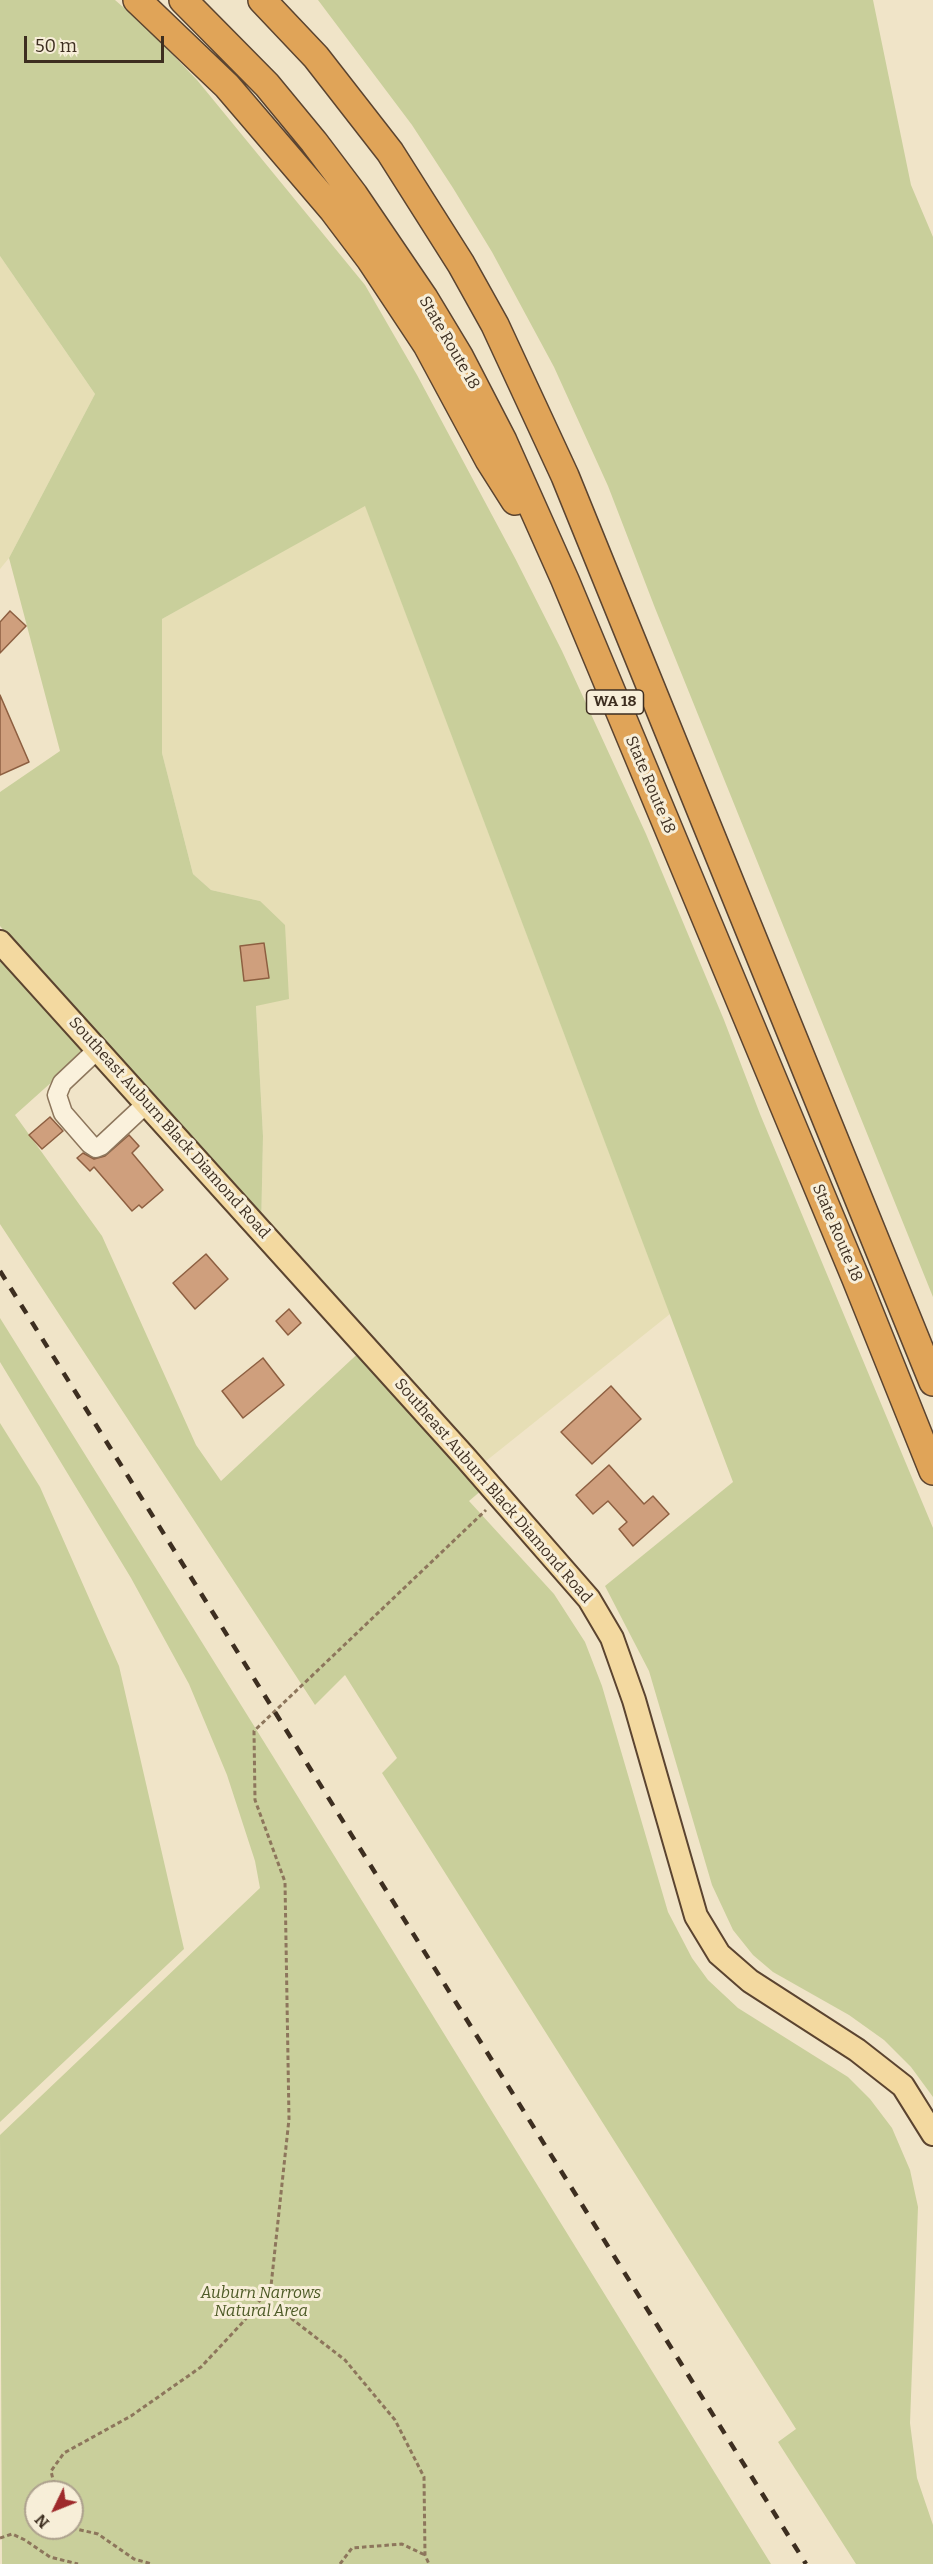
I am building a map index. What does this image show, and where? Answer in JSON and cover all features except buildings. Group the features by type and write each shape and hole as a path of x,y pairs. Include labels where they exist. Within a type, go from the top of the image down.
{"highway":[{"path":"136,0 180,39 241,101 311,183 370,259 427,345 489,460 565,580"},
{"name":"State Route 18","path":"183,0 267,85 354,195 424,298 459,356 503,441 565,580 856,1279 933,1471"},
{"name":"State Route 18","path":"262,0 316,57 390,152 432,216 495,324 565,476 933,1382"},
{"path":"284,0 302,21 316,57"}],"main road":[{"name":"Southeast Auburn Black Diamond Road","path":"0,942 500,1497 589,1599 612,1638 634,1700 696,1917 718,1954 750,1981 857,2050 903,2086 933,2134"}],"lane":[{"path":"98,1050 62,1083 57,1095 63,1113 90,1144 96,1148 101,1146 146,1104"}],"path":[{"path":"53,2480 51,2471 64,2453 131,2416 201,2367 244,2321 271,2286 289,2119 285,1882 255,1800 255,1731 500,1497"},
{"path":"271,2286 292,2319 345,2360 395,2420 424,2477 425,2554 429,2564"},
{"path":"84,2531 98,2534 134,2559 152,2564"},
{"path":"0,2538 12,2534 26,2540 50,2557 78,2564"},
{"path":"340,2564 352,2548 402,2544 425,2554"}],"shaded area":[{"path":"0,256 95,394 9,558 0,569"},
{"path":"365,505 670,1314 476,1469 261,1231 263,1136 256,1005 260,901 211,890 193,874 162,753 162,619"}],"green space":[{"path":"0,0 115,0 145,26 197,80 365,285 417,375 515,558 562,651 646,834 933,1528 933,2097 911,2067 884,2040 849,2015 773,1972 753,1955 733,1930 712,1885 649,1671 605,1586 733,1482 365,506 162,619 162,753 193,874 211,890 260,901 285,925 289,999 256,1006 263,1136 261,1231 0,926 0,792 60,751 9,558 95,394 0,256"},
{"path":"318,0 873,0 911,185 933,237 933,1297 608,486 554,367 492,252 453,188 412,125"},
{"path":"0,942 93,1045 15,1115 102,1236 196,1445 221,1481 366,1346 489,1484 469,1501 554,1594 585,1642 602,1686 668,1912 692,1958 708,1980 738,2008 848,2077 870,2099 892,2128 910,2170 918,2207 910,2423 917,2478 933,2525 933,2564 856,2564 778,2442 796,2429 382,1773 397,1758 345,1675 315,1705 0,1224"},
{"name":"Auburn Narrows Natural Area","path":"0,1318 771,2564 2,2564 0,2135 260,1888 255,1861 227,1775 189,1684 131,1578 0,1362"},
{"path":"0,1423 40,1487 119,1666 184,1949 0,2122"}],"railway":[{"path":"0,1271 806,2564"}]}
